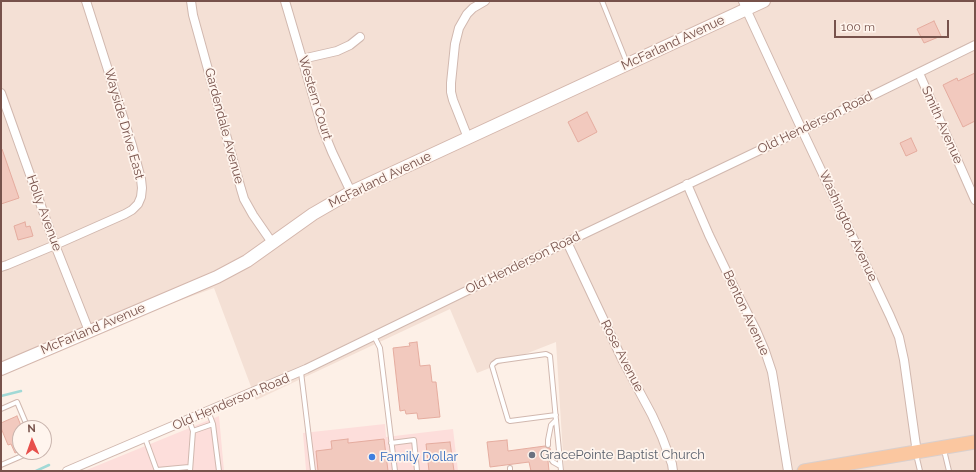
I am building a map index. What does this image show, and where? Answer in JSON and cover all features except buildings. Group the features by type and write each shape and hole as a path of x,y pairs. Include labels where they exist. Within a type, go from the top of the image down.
{"main road":[{"path":"804,471 975,442"}],"street":[{"name":"Wayside Drive East","path":"55,245 125,214 138,204 141,197 142,188 132,145 86,1"},
{"name":"Gardendale Avenue","path":"191,1 195,22 242,194 252,215 273,244"},
{"name":"Western Court","path":"285,1 323,130 351,192"},
{"path":"468,138 452,92 451,83 455,44 459,28 467,14 473,8 485,1"},
{"name":"McFarland Avenue","path":"1,369 217,277 247,261 273,244 313,214 351,192 627,64 745,5 764,1"},
{"name":"Washington Avenue","path":"745,5 899,337 904,360 917,452"},
{"path":"302,59 337,51 360,37"},
{"name":"Old Henderson Road","path":"67,471 77,469 145,438 301,372 566,242 802,130 975,45"},
{"name":"Smith Avenue","path":"919,73 975,200"},
{"name":"Holly Avenue","path":"1,93 55,245 88,331"},
{"name":"Benton Avenue","path":"687,184 709,235 765,351 772,372 788,471"},
{"name":"Rose Avenue","path":"566,242 623,361 652,415 662,437 672,464 673,471"},
{"path":"1,267 55,245"}],"lane":[{"path":"602,1 627,64"},
{"path":"374,336 380,348 395,471"},
{"path":"556,417 508,420 492,366 493,364 497,361 546,354 550,356 556,417 561,469"},
{"path":"301,372 313,471"},
{"path":"1,409 17,402 25,420"},
{"path":"208,411 213,424 219,471"},
{"path":"548,446 551,425 556,417"},
{"path":"145,438 157,470 189,469 193,431 188,420"},
{"path":"193,431 213,424"},
{"path":"392,443 414,440 417,471"},
{"path":"944,448 948,471"},
{"path":"917,452 920,470"},
{"path":"549,456 561,469"},
{"path":"1,465 13,460"}],"shaded area":[{"path":"1,1 975,1 975,471 564,471 556,342 477,373 450,309 256,400 214,288 1,366"},
{"path":"219,416 224,471 84,471"},
{"path":"385,424 386,437 453,429 458,471 305,471 303,433"}],"waterway":[{"path":"1,396 21,391"},
{"path":"36,471 49,465"}],"place":[{"name":"GracePointe Baptist Church","path":"532,455"},
{"name":"Family Dollar","path":"372,457"}]}
